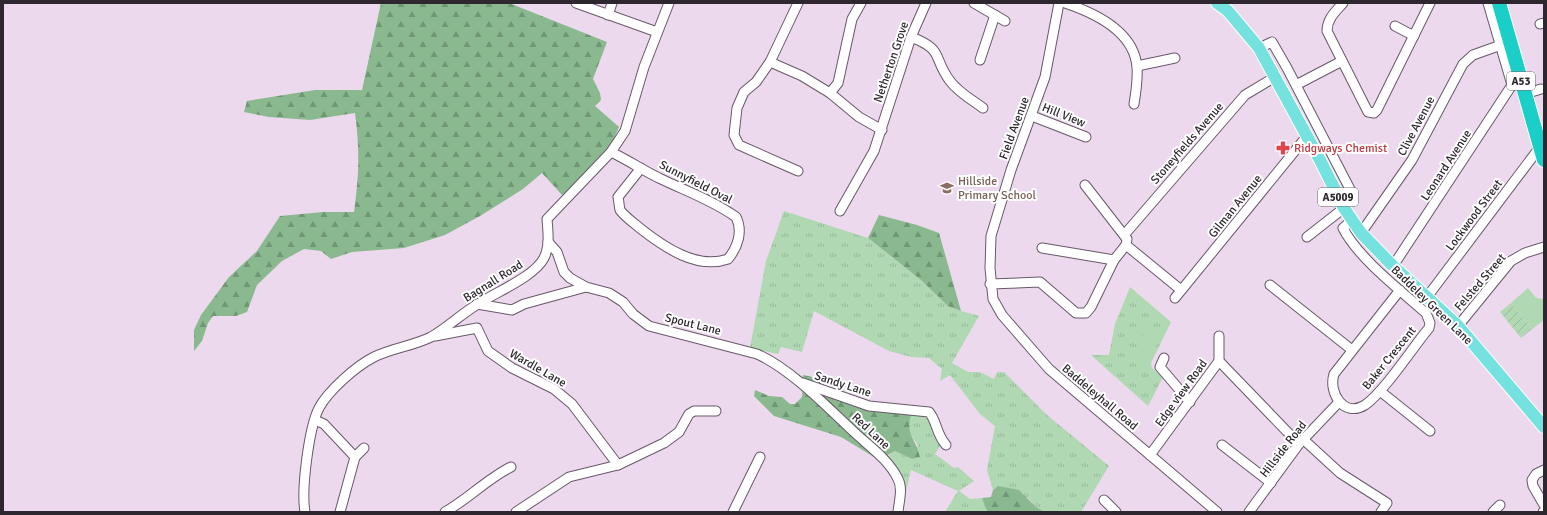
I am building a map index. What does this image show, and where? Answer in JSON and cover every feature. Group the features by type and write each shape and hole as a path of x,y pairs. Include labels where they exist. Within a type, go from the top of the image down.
{"highway":[{"name":"A53","path":"1499,3 1519,87 1542,153"}],"main road":[{"name":"Baddeley Green Lane","path":"1217,3 1228,11 1259,48 1276,77 1344,208 1361,233 1428,304 1458,326 1544,427"}],"street":[{"path":"576,3 657,32"},
{"path":"608,15 612,3"},
{"name":"Bagnall Road","path":"305,512 303,489 315,420 319,408 327,396 356,369 372,358 430,337 477,304 533,271 544,258 548,242 547,219 611,152 625,131 635,93 669,3"},
{"path":"798,3 770,62 756,82 744,92 737,108 734,135 739,146 798,171"},
{"path":"830,93 838,83 852,19 861,3"},
{"name":"Netherton Grove","path":"840,211 874,151 911,36 926,3"},
{"path":"974,3 1005,21"},
{"name":"Field Avenue","path":"990,284 990,251 996,215 1045,78 1059,3"},
{"path":"1065,3 1098,16 1119,32 1129,45 1137,66 1132,93 1134,104"},
{"path":"1343,3 1332,15 1327,24 1327,31 1368,112 1374,113 1377,110 1430,3"},
{"path":"1488,3 1501,45 1519,87 1540,89"},
{"path":"980,60 995,16"},
{"path":"1395,26 1414,36"},
{"path":"911,36 925,42 933,48 954,86 981,103"},
{"path":"1259,48 1272,42 1352,193 1344,208 1307,237"},
{"name":"Clive Avenue","path":"1361,233 1412,160 1462,64 1473,55 1501,45"},
{"path":"1137,66 1175,58"},
{"path":"1296,85 1342,61"},
{"path":"770,62 802,76 830,93 859,117 882,130"},
{"name":"Stoneyfields Avenue","path":"1125,234 1245,95 1276,77"},
{"name":"Leonard Avenue","path":"1393,266 1519,87"},
{"name":"Hill View","path":"1032,116 1086,137"},
{"name":"Gilman Avenue","path":"1126,245 1178,294 1307,136"},
{"name":"Sunnyfield Oval","path":"611,152 664,180 710,201 736,217 740,231 734,252 728,259 720,262 689,257 664,246 631,221 620,209 618,197 641,168"},
{"name":"Lockwood Street","path":"1428,304 1542,153"},
{"path":"990,284 1040,282 1080,314 1086,313 1091,307 1114,260 1126,245 1127,238 1085,185"},
{"name":"Baddeley Green Lane","path":"1352,220 1343,228 1346,234 1365,257 1400,290 1428,304"},
{"name":"Spout Lane","path":"548,242 557,252 564,272 570,278 586,287 609,293 623,302 633,314 649,326 757,354 767,358 798,382"},
{"name":"Felsted Street","path":"1458,326 1511,261 1525,253 1544,247"},
{"path":"1042,248 1114,260"},
{"name":"Baddeleyhall Road","path":"990,284 993,299 1002,315 1049,369 1150,455 1211,510"},
{"path":"1270,285 1352,350"},
{"name":"Spout Lane","path":"477,304 512,310 524,304 586,287"},
{"path":"1339,402 1333,393 1332,381 1334,374 1400,290"},
{"name":"Baker Crescent","path":"1339,402 1352,408 1364,405 1380,391 1428,328 1430,323 1428,304"},
{"name":"Wardle Lane","path":"430,337 477,328 488,351 512,368 554,389 572,404 618,464"},
{"path":"1218,336 1220,361"},
{"path":"1164,358 1160,367 1190,402"},
{"name":"Edge view Road","path":"1150,455 1220,361 1302,442 1340,473 1387,503 1381,512"},
{"name":"Sandy Lane","path":"798,382 869,406 929,412 939,436 946,445"},
{"name":"Red Lane","path":"798,382 879,454 893,470 901,487 898,512"},
{"path":"1380,391 1430,431"},
{"name":"Hillside Road","path":"1249,512 1302,442 1339,402"},
{"path":"516,512 569,477 618,464 664,443 679,432 689,414 694,411 716,411"},
{"path":"315,420 324,424 355,457"},
{"path":"1222,445 1271,483"},
{"path":"340,512 355,457 364,448"},
{"path":"733,512 760,458"},
{"path":"448,511 471,496 496,474 511,467"},
{"path":"1544,470 1536,474 1532,480 1533,486 1544,505"},
{"path":"1104,500 1116,512"},
{"path":"1493,512 1500,505"}],"green space":[{"path":"381,3 509,3 607,42 593,79 600,93 601,100 595,106 619,127 612,143 563,196 542,173 523,189 480,216 445,235 404,248 352,252 331,259 321,251 304,249 282,261 257,285 247,312 236,316 213,316 208,323 202,341 194,351 194,330 201,315 229,277 257,251 280,216 323,212 354,212 358,162 358,139 355,113 310,120 269,117 244,112 247,101 315,90 362,90"},
{"path":"784,211 868,238 921,280 948,305 961,311 979,316 952,363 968,372 980,372 994,379 997,372 1004,372 1047,415 1109,466 1081,512 1045,512 1036,507 1028,498 998,486 993,490 987,470 995,426 980,414 950,375 940,381 942,369 929,358 911,357 889,351 814,311 802,352 781,347 778,354 750,348 766,261"},
{"path":"879,215 917,225 939,233 961,311 948,306 921,280 868,238"},
{"path":"1130,287 1171,322 1151,363 1152,368 1163,377 1148,406 1091,355 1109,355 1115,324"},
{"path":"1528,288 1536,298 1544,299 1544,320 1532,329 1511,303"},
{"path":"1511,303 1532,329 1521,338 1500,312"},
{"path":"1145,330 1160,338 1147,362 1133,355"},
{"path":"803,375 817,378 825,384 828,393 835,400 867,409 906,412 911,415 909,427 910,432 920,457 912,459 895,451 879,460 841,437 774,416 754,396 755,390 769,396 782,397 790,404 795,404 802,397"},
{"path":"906,412 926,415 942,443 935,454 954,468 958,467 974,481 959,491 970,499 982,498 988,512 945,512 958,491 911,470 906,492 903,491 885,458 895,451 912,459 918,445 910,431 910,415"},
{"path":"998,486 1019,490 1036,507 1045,512 988,512 982,498 991,497 993,490"}],"place":[{"name":"Ridgways Chemist","path":"1283,148"},
{"name":"Hillside Primary School","path":"947,188"}]}
